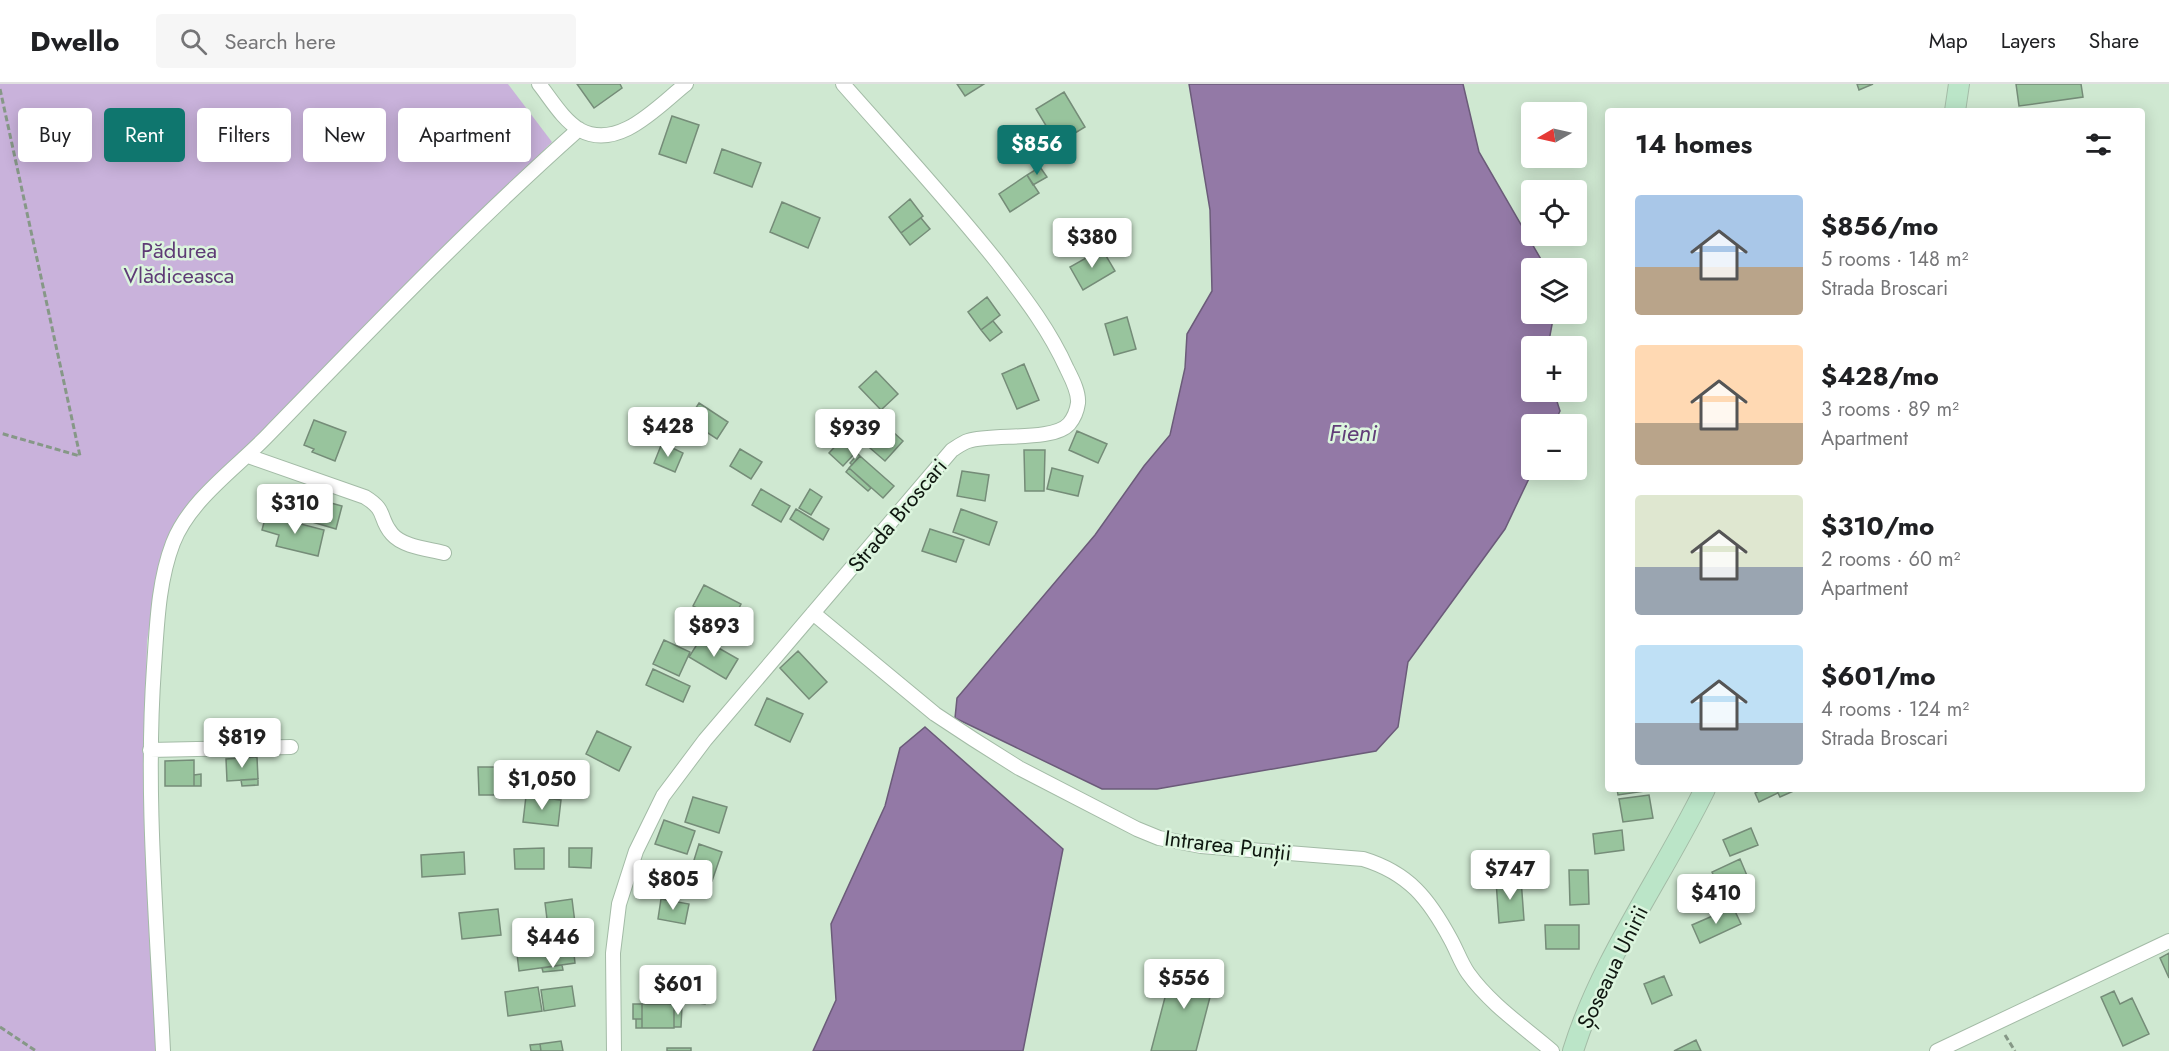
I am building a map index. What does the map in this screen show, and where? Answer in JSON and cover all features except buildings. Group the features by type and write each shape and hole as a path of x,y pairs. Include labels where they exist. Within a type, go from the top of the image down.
{"main road":[{"path":"1955,108 1959,84"},
{"name":"Șoseaua Unirii","path":"1573,1051 1597,987 1703,792"}],"street":[{"path":"539,84 567,119 579,129 591,134 604,135 626,130 638,123 686,84"},
{"name":"Strada Broscari","path":"614,1051 613,953 619,904 636,851 663,796 705,740 952,450 966,441 1037,435 1056,431 1068,426 1075,416 1078,402 1071,377 1041,318 974,231 843,84"},
{"path":"163,1051 150,805 150,750 156,639 168,559 175,539 193,508 248,456 473,227 579,129"},
{"path":"248,456 365,497 380,509 386,525 398,539 444,553"},
{"name":"Intrarea Punții","path":"813,613 892,679 954,726 1019,768 1137,829 1159,838 1201,846 1363,859 1395,872 1427,899 1468,973 1504,1011 1552,1051"},
{"path":"150,750 291,747"},
{"path":"1937,1051 2169,941"}],"path":[{"path":"0,89 80,456 0,433"},
{"path":"1995,1023 2011,1042 2015,1051"},
{"path":"0,1027 36,1051"}],"green space":[{"name":"Pădurea Vlădiceasca","path":"0,84 508,84 526,108 398,108 398,162 531,162 531,114 552,142 182,514 159,568 147,641 144,767 158,1051 0,1051"}],"water":[{"name":"Fieni","path":"1189,84 1463,84 1479,152 1521,225 1521,246 1533,246 1540,258 1521,258 1521,324 1552,324 1550,336 1521,336 1521,402 1557,402 1560,411 1559,414 1521,414 1521,480 1528,480 1505,529 1408,662 1398,727 1376,751 1157,789 1102,789 955,718 957,698 1095,535 1144,466 1170,435 1185,368 1187,334 1212,291 1210,210"},
{"path":"925,727 1063,849 1023,1051 813,1051 836,1000 831,924 885,806 900,748"}]}
